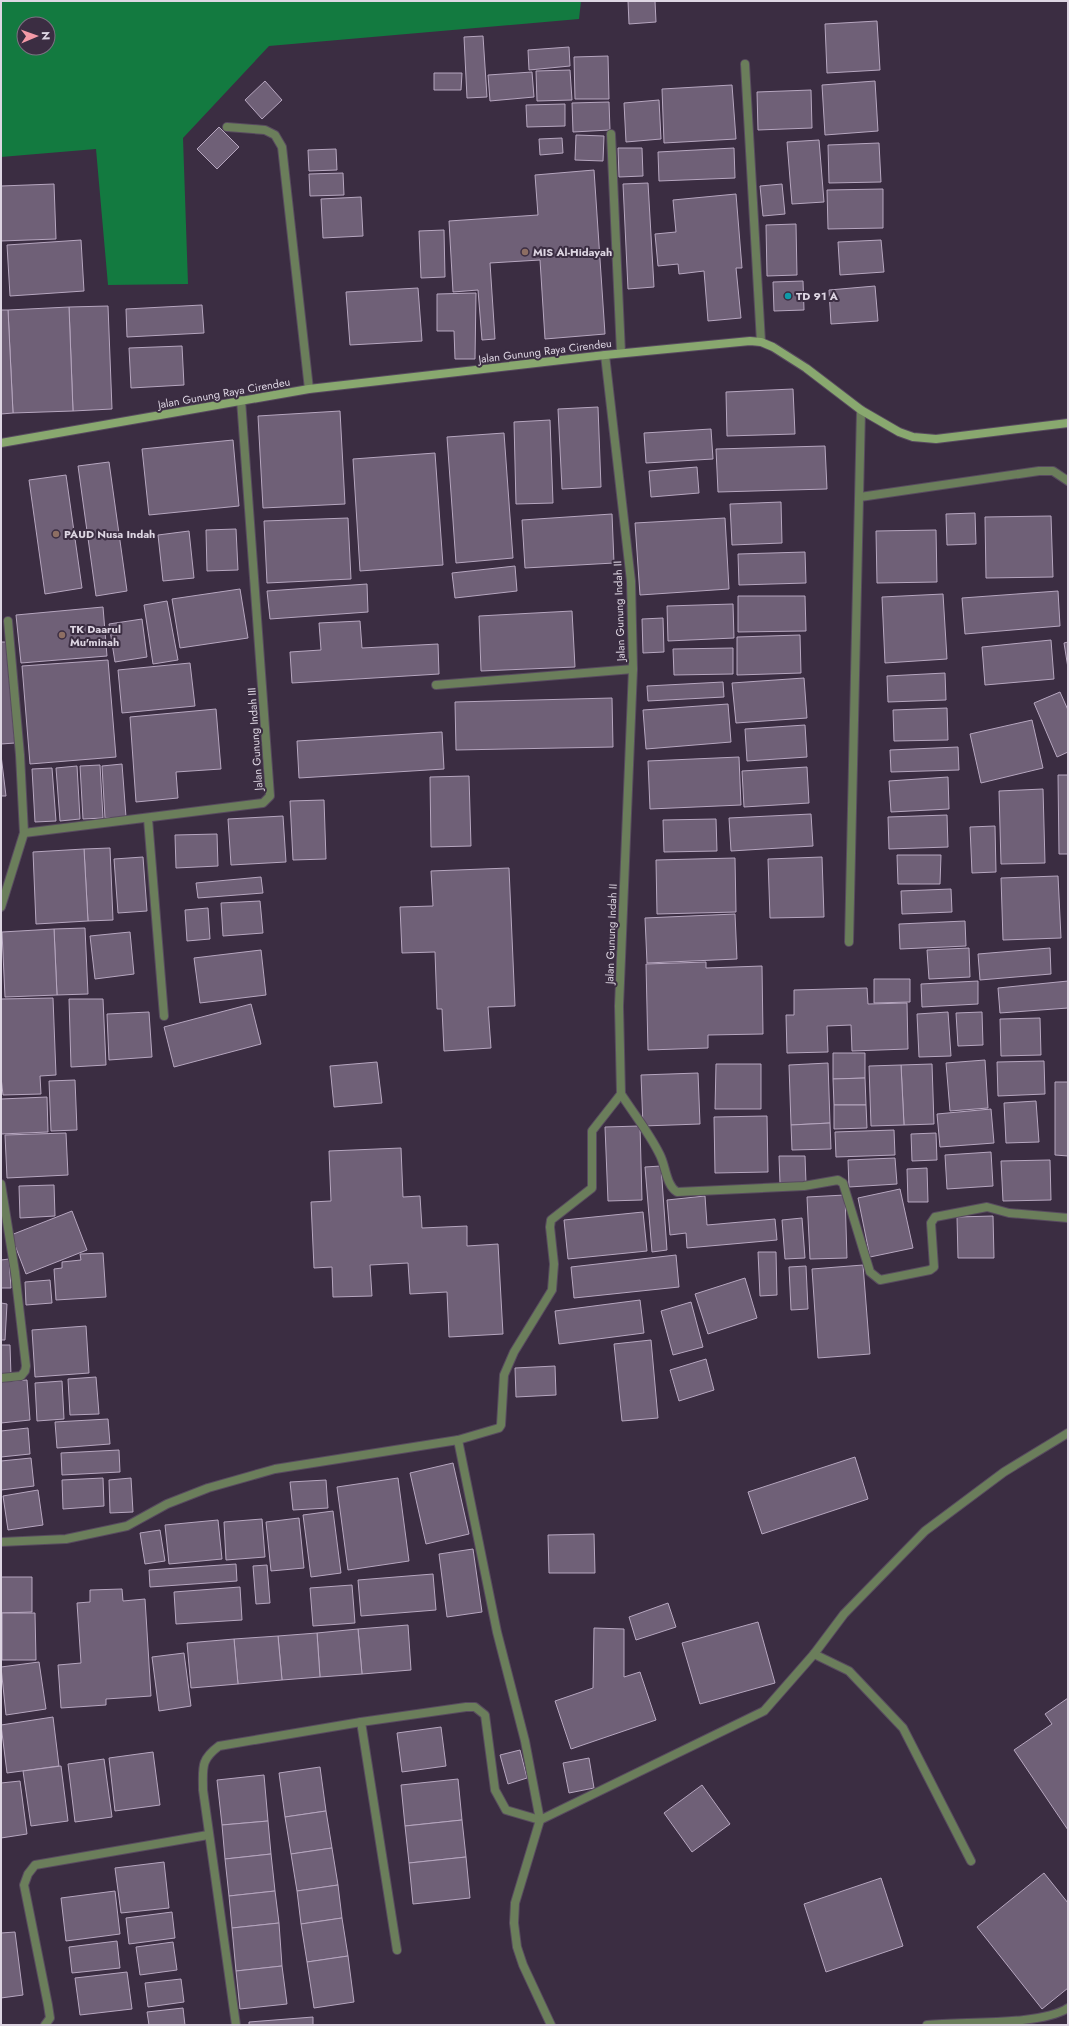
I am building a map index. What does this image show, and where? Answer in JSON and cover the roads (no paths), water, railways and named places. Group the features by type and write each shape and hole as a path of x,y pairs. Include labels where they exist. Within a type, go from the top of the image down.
{"street":[{"path":"745,64 761,342"},
{"path":"227,127 265,130 275,135 282,147 309,389"},
{"path":"611,134 621,353"},
{"name":"Jalan Gunung Raya Cirendeu","path":"1,442 309,389 621,353 750,341 761,342 773,347 806,368 861,410 899,432 913,437 936,439 1068,423"},
{"name":"Jalan Gunung Indah II","path":"605,355 631,581 633,669 619,1006 621,1094"},
{"name":"Jalan Gunung Indah III","path":"24,834 263,803 270,796 241,400"},
{"path":"849,942 861,410"},
{"path":"860,497 1039,471 1053,472 1068,481"},
{"path":"1,907 24,834 20,754 8,621"},
{"path":"436,685 633,669"},
{"path":"148,819 164,1016"},
{"path":"1,1542 66,1539 127,1526 168,1504 208,1488 276,1469 458,1440 499,1428 501,1425 504,1375 514,1352 552,1290 554,1264 550,1223 553,1218 592,1188 592,1131 621,1094 650,1136 661,1156 671,1186 677,1192 804,1186 838,1180 843,1183 870,1272 880,1280 930,1270 934,1267 931,1223 935,1217 987,1207 1009,1214 1068,1218"},
{"path":"1,1184 15,1272 26,1366 21,1376 1,1378"},
{"path":"236,2025 208,1835 203,1790 203,1764 208,1754 219,1746 361,1722 475,1707 485,1715 495,1790 506,1810 540,1820 764,1711 814,1654 844,1614 925,1531 1004,1472 1068,1434"},
{"path":"458,1440 497,1632 525,1741 540,1820 515,1903 514,1923 517,1947 523,1965 552,2025"},
{"path":"814,1654 849,1671 903,1728 971,1861"},
{"path":"361,1722 397,1950"},
{"path":"45,2025 50,2018 24,1885 28,1874 36,1865 208,1835"},
{"path":"927,2025 1046,2019 1068,2008"}],"place":[{"name":"MIS Al-Hidayah","path":"525,252"},
{"name":"TD 91 A","path":"788,296"},
{"name":"PAUD Nusa Indah","path":"56,534"},
{"name":"TK Daarul Mu'minah","path":"62,635"}]}
